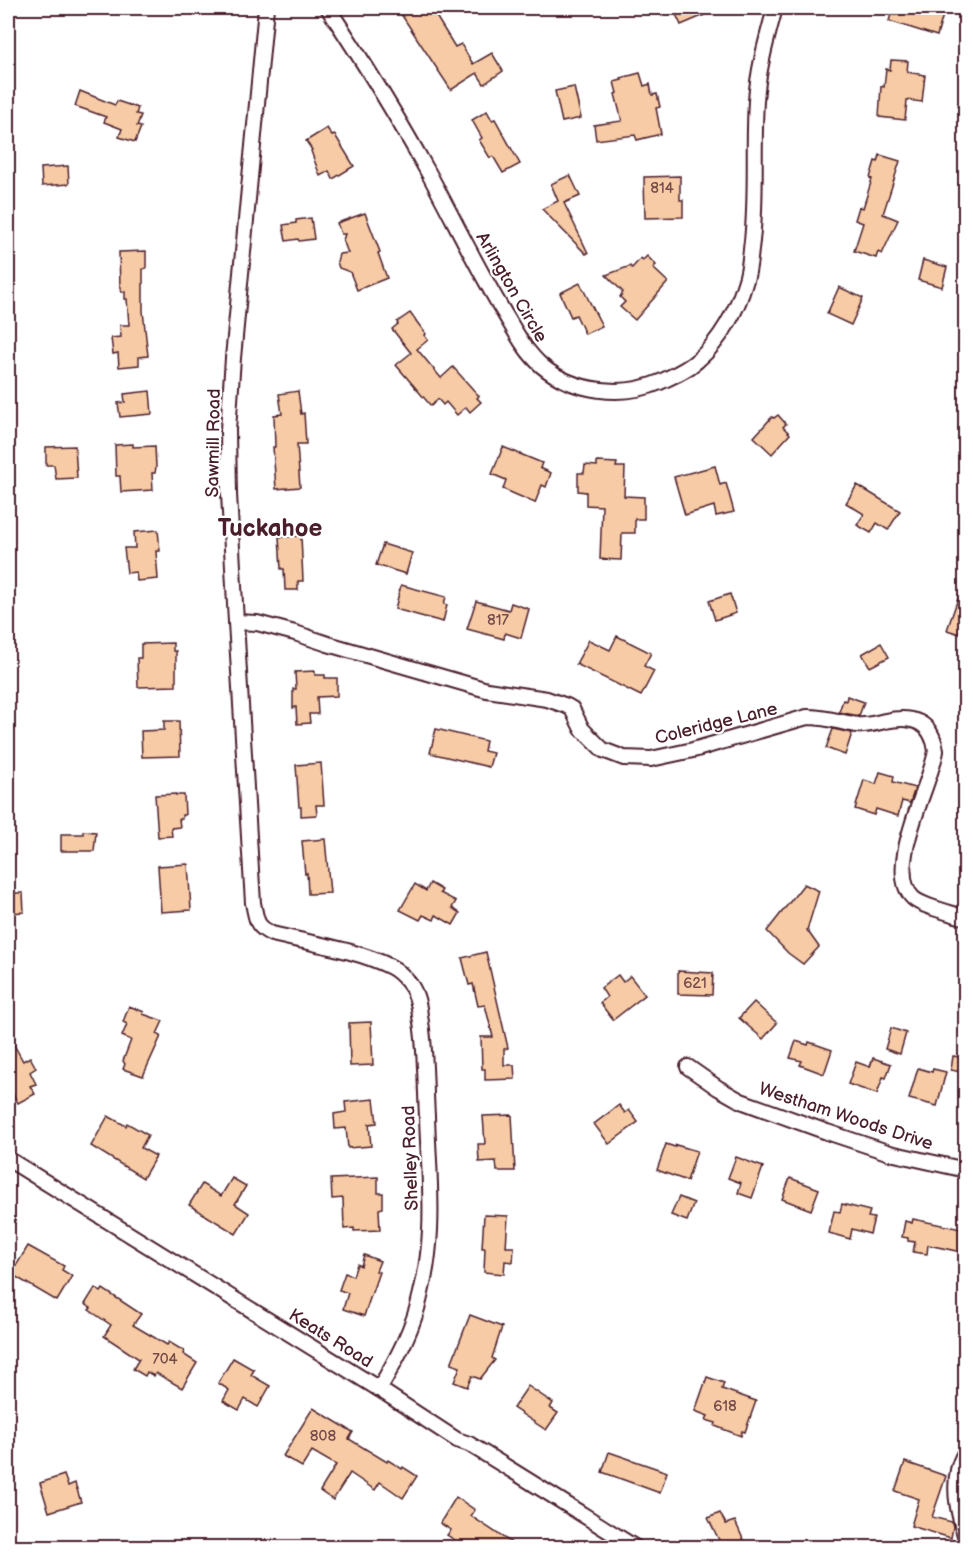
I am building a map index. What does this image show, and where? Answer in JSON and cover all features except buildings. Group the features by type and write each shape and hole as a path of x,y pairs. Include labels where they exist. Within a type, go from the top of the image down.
{"street":[{"name":"Sawmill Road","path":"266,8 228,430 236,622 253,903 257,921 262,930 352,954"},
{"name":"Arlington Circle","path":"328,8 369,70 522,344 544,367 560,377 581,386 611,391 639,389 678,374 698,360 715,342 736,307 749,267 754,223 756,101 759,70 775,8"},
{"name":"Coleridge Lane","path":"236,622 256,623 295,633 487,690 547,699 567,706 572,709 582,729 603,750 624,758 651,759 693,750 807,717 821,717 867,725 897,719 915,721 931,733 936,751 909,838 903,862 903,876 907,890 919,903 966,918"},
{"name":"Shelley Road","path":"352,954 393,968 413,988 421,1017 425,1067 430,1230 426,1272 413,1322 396,1361 380,1389"},
{"name":"Westham Woods Drive","path":"688,1067 741,1101 890,1153 966,1170"},
{"name":"Keats Road","path":"8,1159 380,1389 457,1440 469,1444 543,1488 636,1548"},
{"path":"966,1452 961,1457 956,1482 956,1504 966,1539"}],"district":[{"name":"Tuckahoe","path":"270,528"}]}
